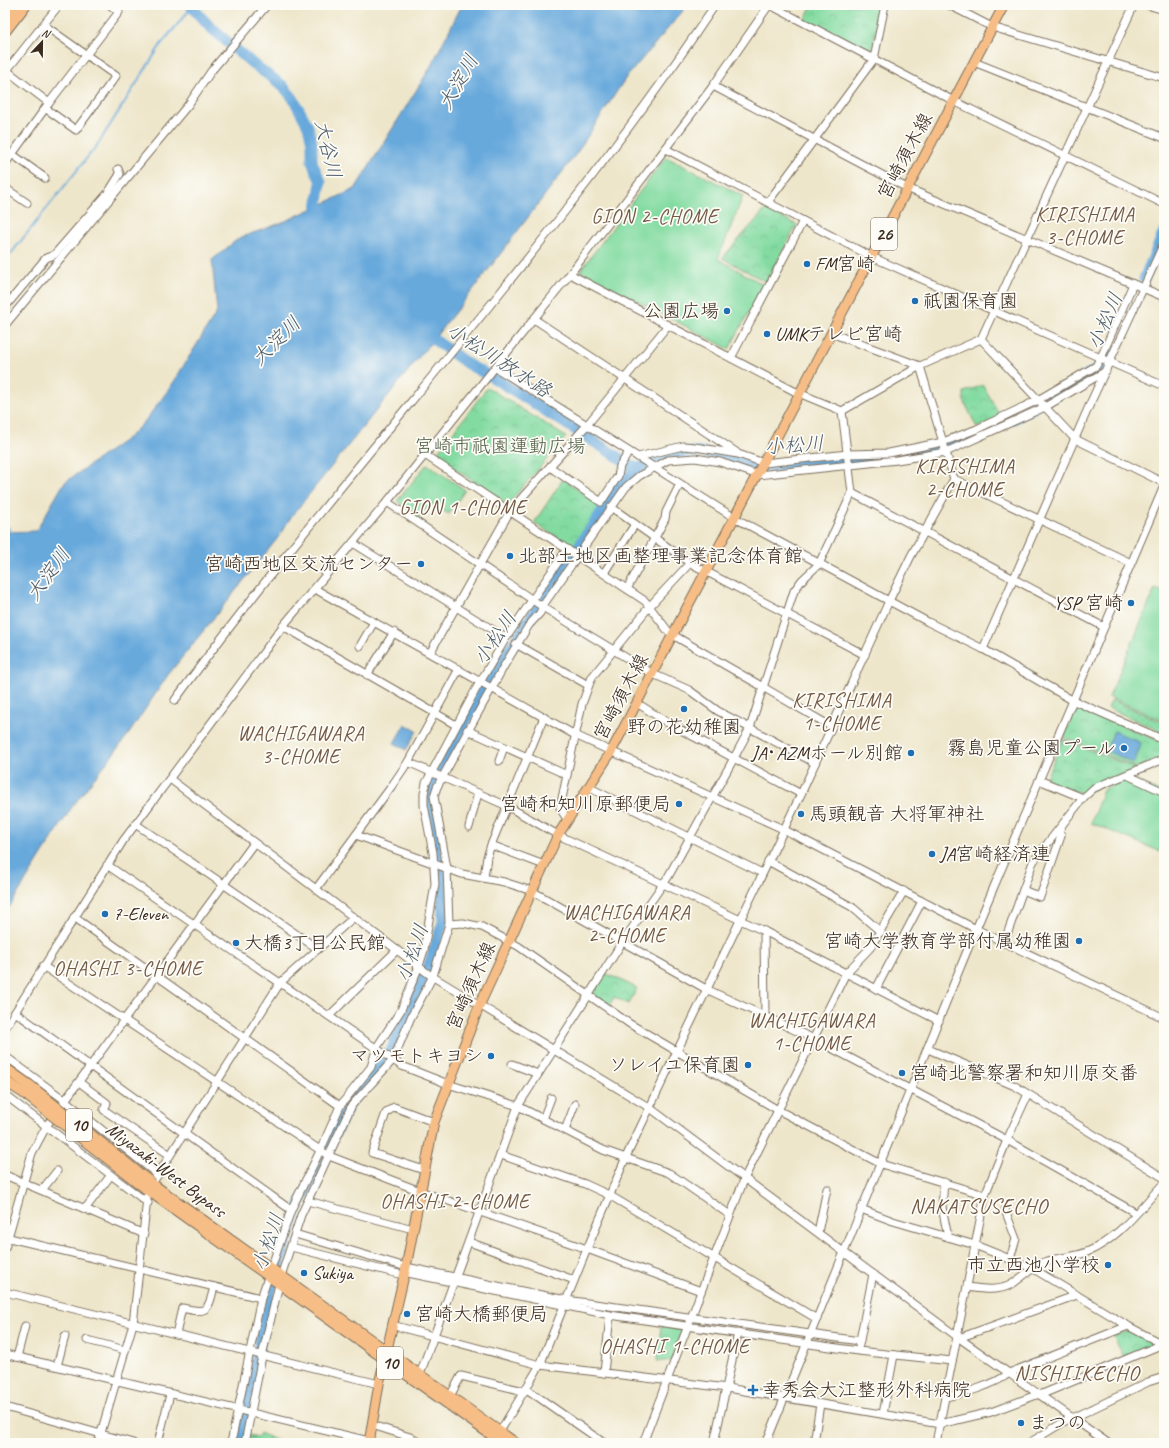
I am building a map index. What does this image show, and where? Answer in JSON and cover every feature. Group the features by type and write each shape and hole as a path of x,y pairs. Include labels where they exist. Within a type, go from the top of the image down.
{"highway":[{"name":"Miyazaki-West Bypass","path":"5,1068 29,1085 274,1276"},
{"name":"Miyazaki-West Bypass","path":"5,1081 153,1183"},
{"name":"10","path":"274,1276 385,1355 498,1439 515,1443"},
{"name":"10","path":"385,1355 420,1374 450,1396 498,1439"}],"main road":[{"path":"7,16 17,5"},
{"path":"5,32 26,5"},
{"name":"宮崎須木線","path":"369,1442 379,1384 413,1229 434,1122 480,1004 558,835 567,818 611,752 674,635 1004,5"}],"street":[{"path":"44,24 116,76 76,130 6,70 59,5"},
{"path":"5,164 119,12 110,5"},
{"path":"256,17 262,5"},
{"path":"5,307 46,258 54,254 75,235 188,105 216,65 267,5"},
{"path":"174,700 246,606 539,244 680,57 715,5"},
{"path":"5,1028 123,840 137,825 283,626 354,543 570,274 713,86 769,5 954,101 1164,204"},
{"path":"768,202 815,141 874,59 885,5"},
{"path":"949,5 992,27 1164,78"},
{"path":"842,411 920,366 981,339 1134,5"},
{"path":"1148,5 1164,10"},
{"path":"974,62 1164,138"},
{"path":"713,86 815,141 907,188 1164,297"},
{"path":"666,149 872,257 1164,386"},
{"path":"12,154 45,178"},
{"path":"5,325 108,193 120,174 118,169"},
{"path":"5,188 27,203"},
{"path":"731,358 803,221"},
{"path":"983,650 1075,439 1164,243"},
{"path":"570,274 800,393 842,411"},
{"path":"641,459 683,446 738,454 764,464 848,454 889,453 943,442 977,430 1042,403 1096,366 1133,284"},
{"path":"534,319 738,454"},
{"path":"430,653 510,511 576,438 668,325"},
{"path":"831,333 920,366"},
{"path":"766,1443 976,929 1164,484 1075,439 981,339"},
{"path":"498,1439 540,1365 626,1157 801,794 889,601 924,532 954,479 920,366"},
{"path":"494,370 587,425 735,518 983,650 1072,700 1164,740"},
{"path":"231,1443 261,1298 291,1247 308,1201 352,1105 393,1060 431,975 449,924 447,868 434,796 442,777 467,730 516,644 529,625 540,613 542,606 626,487 653,467 668,460 695,458 720,462 759,474 897,460 946,452 1106,371"},
{"path":"420,1374 518,1106 691,837 750,728 794,592 802,580 819,564 852,493 842,411"},
{"path":"550,467 601,502 618,476 620,466 629,452"},
{"path":"425,455 645,601 668,631 832,727"},
{"path":"954,479 1131,563"},
{"path":"627,589 656,538 680,484"},
{"path":"852,493 1104,627"},
{"path":"387,502 542,606 614,649 652,674 689,690 718,711 815,763"},
{"path":"611,507 690,563 865,655"},
{"path":"604,573 635,524"},
{"path":"354,543 506,638"},
{"path":"245,1443 262,1356 274,1276 290,1210 320,1151 340,1106 371,1067 401,1010 421,967 435,884 434,863 424,794 426,783 456,725 506,638 567,549"},
{"path":"567,818 560,808 575,735 588,685 614,649 649,607 690,563"},
{"path":"315,589 575,735 783,829 1004,943 1164,1018"},
{"path":"360,646 374,622"},
{"path":"283,626 456,725"},
{"path":"367,675 394,632"},
{"path":"516,644 588,685"},
{"path":"316,889 392,787 408,762 458,669"},
{"path":"637,703 668,723 801,794"},
{"path":"484,877 487,857 491,845 544,717"},
{"path":"467,730 567,775"},
{"path":"499,761 504,747"},
{"path":"1004,943 1033,862 1060,830 1083,798 1094,788 1164,759"},
{"path":"408,762 507,806 558,835 740,919 939,1022"},
{"path":"1127,775 1164,792"},
{"path":"170,779 431,975 650,1108 958,1337 1108,1443"},
{"path":"1039,780 1083,798"},
{"path":"588,787 762,873"},
{"path":"469,827 478,793"},
{"path":"137,825 318,949"},
{"path":"1023,890 1040,897 1061,836 1060,830"},
{"path":"356,835 462,874 484,877 532,891 706,989 814,1040 1007,1140 1136,1213"},
{"path":"5,1248 6,1238 32,1153 47,1125 254,843"},
{"path":"491,845 544,865"},
{"path":"768,861 852,908 880,932"},
{"path":"107,865 402,1066 448,1084 518,1106 603,1150 669,1173 730,1215"},
{"path":"643,1443 744,1177 846,974 870,948 904,892"},
{"path":"876,989 922,901"},
{"path":"74,916 340,1106"},
{"path":"98,1443 133,1324 148,1203 153,1183 280,983 354,917"},
{"path":"449,924 463,923 482,927 509,941 630,1024 778,1110 880,1164 985,1195"},
{"path":"764,931 764,1016"},
{"path":"329,1016 397,950"},
{"path":"43,966 329,1156 420,1191 587,1249 701,1291"},
{"path":"15,1012 183,1135 290,1210"},
{"path":"928,1048 1015,1086 1164,1178"},
{"path":"5,1056 66,1101 153,1183"},
{"path":"512,1064 538,1074"},
{"path":"79,1082 107,1103 104,1110 170,1155"},
{"path":"936,1443 985,1195 1007,1140 1028,1094"},
{"path":"5,1095 47,1125 148,1203"},
{"path":"543,1119 551,1098"},
{"path":"565,1130 575,1104"},
{"path":"424,1170 372,1153 386,1113 391,1108 394,1107 434,1122"},
{"path":"501,1155 585,1184 610,1195 817,1319"},
{"path":"42,1190 57,1171"},
{"path":"5,1175 144,1234"},
{"path":"85,1210 111,1175"},
{"path":"944,1182 942,1207 948,1237"},
{"path":"967,1287 995,1289 1004,1287 1012,1284 1032,1268 1044,1262 1086,1252 1097,1247 1109,1240 1164,1183"},
{"path":"818,1232 827,1189"},
{"path":"308,1201 413,1229"},
{"path":"862,1209 948,1237 975,1244 1032,1268 1128,1326 1164,1345"},
{"path":"1005,1210 1016,1239 1010,1259"},
{"path":"295,1234 404,1271"},
{"path":"6,1238 261,1298"},
{"path":"469,1242 574,1280"},
{"path":"291,1247 565,1303 610,1315 858,1351 952,1361"},
{"path":"858,1351 873,1274"},
{"path":"176,1334 182,1308 197,1312 207,1308 210,1306 214,1287"},
{"path":"5,1292 379,1384"},
{"path":"958,1337 1077,1295"},
{"path":"565,1303 860,1341"},
{"path":"604,1373 610,1315"},
{"path":"392,1325 540,1365 726,1388 940,1424 991,1412 1040,1395 1164,1345"},
{"path":"17,1357 25,1326"},
{"path":"945,1397 983,1385 1009,1373 1128,1326"},
{"path":"714,1443 738,1333"},
{"path":"57,1366 65,1336"},
{"path":"87,1340 126,1350"},
{"path":"5,1354 369,1442"},
{"path":"883,1414 894,1355"},
{"path":"450,1396 461,1376 524,1392 528,1390 536,1394 604,1443"},
{"path":"1029,1443 1072,1417 1164,1376"},
{"path":"158,1443 170,1394"},
{"path":"814,1443 820,1404"},
{"path":"5,1407 100,1435 133,1443"},
{"path":"372,1425 410,1437 420,1443"}],"green space":[{"path":"812,5 880,5 871,56 804,21"},
{"path":"666,157 743,196 718,259 764,285 729,349 580,271"},
{"path":"766,209 797,225 766,282 722,258"},
{"path":"983,385 1001,417 977,428 964,401 964,392"},
{"name":"宮崎市祇園運動広場","path":"487,388 566,437 508,504 435,456"},
{"path":"427,464 465,490 449,514 430,503 420,519 397,501"},
{"path":"563,479 601,506 572,547 534,523"},
{"path":"1155,589 1164,592 1164,721 1109,697"},
{"path":"1112,700 1164,723 1164,733 1108,708"},
{"path":"1078,707 1164,743 1164,756 1137,768 1064,737 1076,708"},
{"path":"1063,739 1136,769 1083,794 1045,780"},
{"path":"1129,778 1164,794 1164,853 1091,823 1103,790"},
{"path":"605,973 637,988 629,1004 614,997 609,1006 594,996 593,993"},
{"path":"661,1326 681,1329 682,1331 671,1361 657,1361"},
{"path":"1129,1330 1155,1344 1123,1357 1114,1336"},
{"path":"260,1433 283,1443 247,1443 249,1435 258,1437"}],"water":[{"name":"大淀川","path":"462,5 688,5 625,79 576,154 476,286 291,517 277,539 168,675 128,735 72,807 5,914 5,532 36,531 64,483 129,437 145,421 169,389 217,312 212,260 239,238 281,223 355,189 430,68"},
{"path":"405,724 417,731 406,750 394,743"},
{"name":"霧島児童公園プール","path":"1114,731 1139,742 1141,745 1134,763 1106,751"}],"waterway":[{"name":"大谷川","path":"190,5 210,27 253,64 282,85 293,98 308,126 312,143 312,162 321,182 315,221"},
{"path":"5,261 98,144 162,43 192,7"},
{"name":"小松川","path":"1144,279 1164,232"},
{"name":"小松川放水路","path":"421,330 469,365 497,380 637,469"},
{"name":"小松川","path":"1014,419 1090,373 1105,366 1110,355"},
{"name":"小松川","path":"240,1443 270,1293 298,1208 350,1103 390,1053 428,968 443,922 442,886 429,797 433,780 487,683 619,486 637,469 655,460 684,452 702,452 745,464 771,468 845,459 895,457 934,450 967,440"},
{"path":"5,523 12,534"}],"place":[{"name":"FM宮崎","path":"807,264"},
{"name":"祇園保育園","path":"915,301"},
{"name":"公園広場","path":"727,311"},
{"name":"UMKテレビ宮崎","path":"767,334"},
{"name":"北部土地区画整理事業記念体育館","path":"510,556"},
{"name":"宮崎西地区交流センター","path":"421,564"},
{"name":"YSP 宮崎","path":"1131,603"},
{"name":"野の花幼稚園","path":"684,709"},
{"name":"霧島児童公園プール","path":"1124,748"},
{"name":"JA･AZMホール別館","path":"911,753"},
{"name":"宮崎和知川原郵便局","path":"679,804"},
{"name":"馬頭観音 大将軍神社","path":"801,814"},
{"name":"JA宮崎経済連","path":"932,854"},
{"name":"7-Eleven","path":"105,914"},
{"name":"宮崎大学教育学部付属幼稚園","path":"1079,941"},
{"name":"大橋3丁目公民館","path":"236,943"},
{"name":"マツモトキヨシ","path":"491,1056"},
{"name":"ソレイユ保育園","path":"748,1065"},
{"name":"宮崎北警察署和知川原交番","path":"902,1073"},
{"name":"市立西池小学校","path":"1108,1265"},
{"name":"Sukiya","path":"304,1273"},
{"name":"宮崎大橋郵便局","path":"407,1314"},
{"name":"幸秀会大江整形外科病院","path":"753,1390"},
{"name":"まつの","path":"1021,1423"}],"district":[{"name":"GION 2-CHOME","path":"655,216"},
{"name":"KIRISHIMA 3-CHOME","path":"1085,226"},
{"name":"KIRISHIMA 2-CHOME","path":"965,478"},
{"name":"GION 1-CHOME","path":"463,507"},
{"name":"KIRISHIMA 1-CHOME","path":"842,712"},
{"name":"WACHIGAWARA 3-CHOME","path":"301,744"},
{"name":"WACHIGAWARA 2-CHOME","path":"627,924"},
{"name":"OHASHI 3-CHOME","path":"128,968"},
{"name":"WACHIGAWARA 1-CHOME","path":"812,1032"},
{"name":"OHASHI 2-CHOME","path":"455,1201"},
{"name":"NAKATSUSECHO","path":"979,1206"},
{"name":"OHASHI 1-CHOME","path":"675,1346"},
{"name":"NISHIIKECHO","path":"1077,1373"}]}
